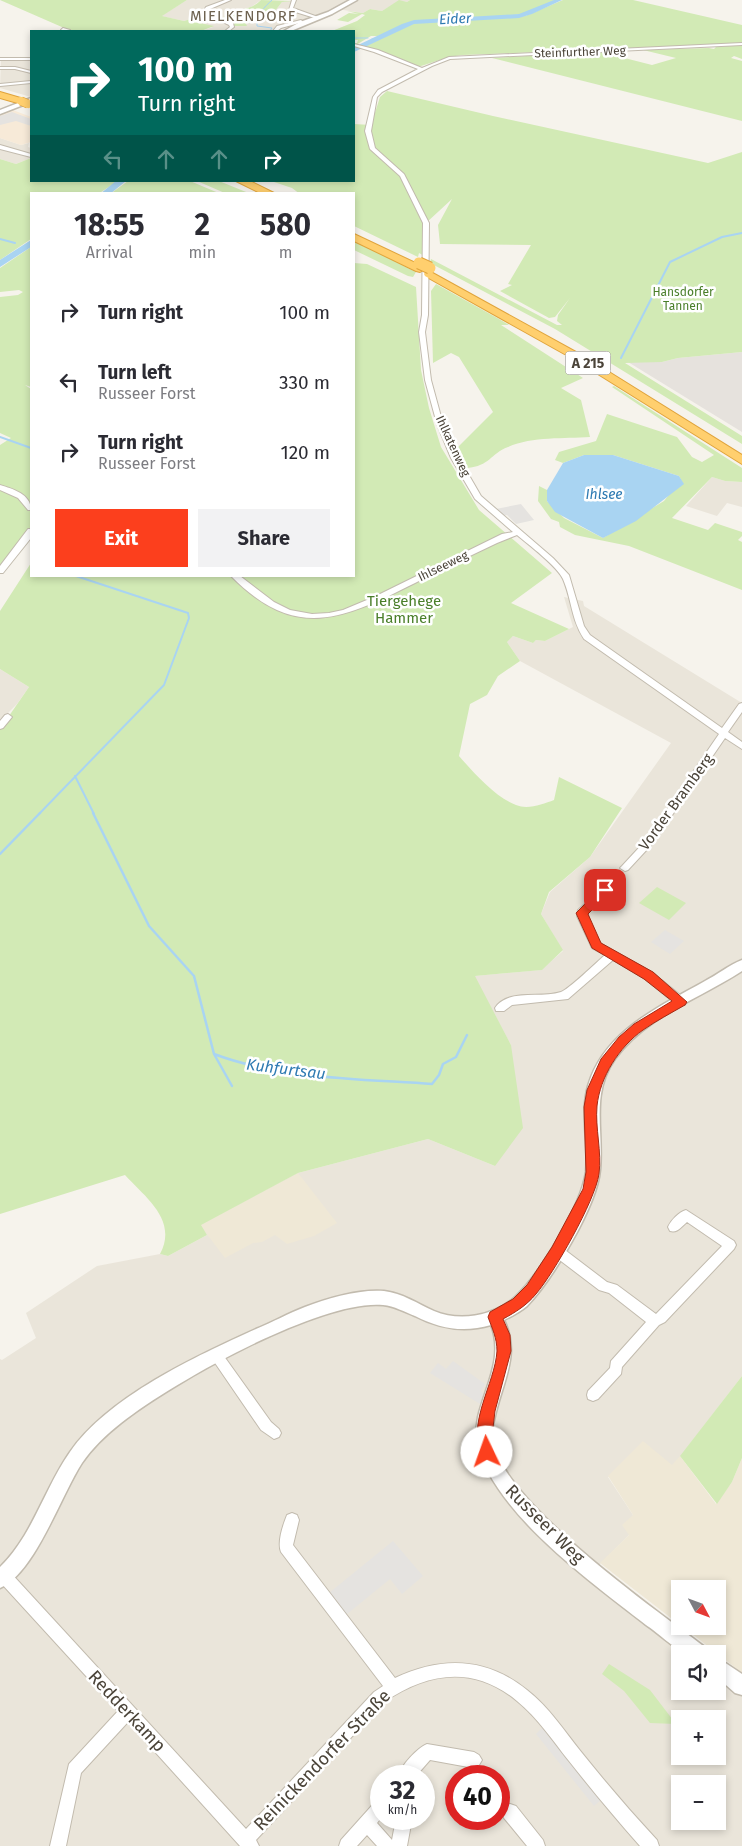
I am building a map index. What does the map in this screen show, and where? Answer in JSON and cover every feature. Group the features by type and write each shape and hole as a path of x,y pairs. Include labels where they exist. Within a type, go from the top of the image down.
{"highway":[{"path":"0,95 26,104"},
{"path":"0,99 26,104"},
{"path":"236,182 255,192"},
{"path":"236,182 265,192"},
{"name":"A 215","path":"355,232 592,358 742,451"},
{"name":"A 215","path":"355,237 424,269 575,355 742,460"}],"street":[{"path":"228,30 232,27 231,24 205,12 208,8 229,0"},
{"path":"294,0 291,9 316,18"},
{"path":"276,22 284,25 289,30 354,0"},
{"path":"276,30 284,25 301,21"},
{"name":"Steinfurther Weg","path":"420,69 462,56 742,44"},
{"path":"355,45 420,69"},
{"path":"30,59 1,59 1,68 30,72"},
{"name":"Ihlkatenweg","path":"420,69 380,91 375,97 368,124 373,149 402,175 415,198 426,224 427,244 422,332 428,380 440,424 455,458 478,497 550,560 566,577 580,626 587,637 742,746"},
{"path":"0,85 30,82"},
{"path":"0,112 26,104"},
{"path":"0,147 30,156"},
{"path":"0,487 21,496 30,507"},
{"name":"Ihlseeweg","path":"236,577 276,606 286,611 307,616 326,616 366,602 505,536 517,533"},
{"path":"0,571 30,535"},
{"name":"Vorder Bramberg","path":"625,868 650,842 742,706"},
{"path":"0,726 8,717"},
{"path":"620,878 582,913 596,945 649,976 681,1002"},
{"path":"500,1008 510,1001 564,996 612,955"},
{"path":"2,1578 33,1536 77,1456 90,1440 103,1427 151,1394 217,1356 318,1309 380,1298 398,1302 449,1322 470,1323 495,1317 522,1299 539,1279 557,1251 589,1189 593,1172 590,1107 594,1090 606,1062 623,1041 638,1027 742,965"},
{"path":"593,1395 616,1370 616,1365 619,1361 655,1321 661,1318 734,1241 686,1215 674,1227"},
{"path":"557,1251 603,1286 613,1289 655,1321"},
{"name":"Russeer Weg","path":"495,1317 503,1335 504,1351 488,1411 484,1436 487,1452 494,1470 544,1527 579,1560 688,1645"},
{"path":"217,1356 266,1426 274,1433"},
{"path":"292,1520 286,1547 392,1686"},
{"name":"Redderkamp","path":"2,1578 249,1843"},
{"name":"Reinickendorfer Straße","path":"249,1843 367,1708 392,1686 421,1674 441,1669 458,1669 489,1676 521,1694 541,1714 618,1809 651,1846"},
{"path":"726,1673 742,1686"},
{"path":"58,1846 74,1769 127,1712"},
{"path":"417,1765 427,1752 474,1760"},
{"path":"510,1812 537,1846"},
{"path":"347,1846 370,1819"},
{"path":"367,1823 387,1846"},
{"path":"399,1846 402,1830"}],"shaded area":[{"path":"187,0 261,0 251,7 228,13 232,26 246,26 245,22 248,19 253,19 258,11 275,11 282,2 295,0 410,0 407,2 399,1 382,11 370,9 363,13 337,9 317,17 277,27 274,30 204,30 213,27 194,22 208,14 184,21 161,16"},
{"path":"1,59 30,59 30,97 0,88"},
{"path":"13,110 30,117 30,142 21,145 0,138 0,115"},
{"path":"12,112 30,119 30,126 16,121 0,125 0,116"},
{"path":"0,138 21,145 29,143 30,158 16,164 0,159"},
{"path":"742,352 742,432 628,362 662,362 678,358"},
{"path":"712,477 725,481 742,482 742,507 727,503 717,516 686,506"},
{"path":"521,504 534,520 516,524 507,515 503,516 496,509"},
{"path":"564,597 583,601 584,606 742,703 742,1376 673,1466 608,1477 633,1515 629,1535 588,1576 678,1645 671,1645 671,1700 726,1700 726,1681 742,1693 742,1846 0,1846 0,1359 2,1360 36,1338 26,1313 97,1266 160,1254 168,1256 207,1235 200,1225 298,1173 428,1139 495,1166 511,1045 474,976 541,970 563,951 541,914 550,892 590,857 671,743 520,661 507,642 513,636 533,643 536,640 545,641 573,627"},
{"path":"0,669 29,687 17,704 0,721"},
{"path":"665,930 684,941 670,954 651,942"},
{"path":"298,1173 337,1223 314,1236 287,1244 275,1235 262,1242 253,1243 225,1258 200,1225"},
{"path":"453,1361 485,1384 481,1391 483,1394 480,1404 430,1373 438,1363 446,1369"},
{"path":"643,1441 672,1465 680,1456 716,1504 732,1482 742,1458 742,1673 726,1660 726,1645 706,1645 693,1635 726,1635 726,1580 671,1580 671,1618 600,1563 629,1535 622,1525 633,1515 608,1476"},
{"path":"393,1541 423,1576 402,1594 390,1579 341,1619 324,1597"},
{"path":"543,1727 602,1799 594,1806 536,1734"}],"green space":[{"path":"0,0 187,0 162,16 184,21 207,14 210,15 195,22 214,26 204,30 69,30"},
{"path":"261,0 293,1 282,2 275,11 258,11 253,19 248,19 245,22 247,26 234,26 221,19 231,13 257,4"},
{"path":"399,0 407,2 410,0 555,0 529,13 410,22 378,36 371,36 356,45 355,43 358,40 355,40 355,30 334,30 357,21 365,15 362,14 348,22 337,20 349,13 359,14 347,11 363,13 370,9 382,11"},
{"path":"563,0 633,0 742,25 742,59 734,56 731,58 742,61 742,121 492,58 601,52 652,65 676,58 643,50 714,49 716,47 739,45 462,55 418,67 363,46 417,22 525,16"},
{"name":"Hansdorfer Tannen","path":"387,91 708,163 742,152 742,352 678,358 662,362 625,363 742,436 742,444 555,329 430,263 431,259 557,325 562,325 557,321 558,315 570,298 555,317 549,318 500,291 512,285 508,284 531,245 440,244 438,225 452,199 426,223 426,257 419,253 418,257 355,226 355,192 297,192 292,188 274,182 355,182 355,124 371,125 380,97"},
{"path":"30,158 30,182 116,182 101,192 30,192 30,240 0,260 0,159 16,164"},
{"path":"127,182 192,182 216,192 113,192"},
{"path":"199,182 221,182 246,192 222,192"},
{"path":"355,241 416,272 413,277 355,250"},
{"path":"30,248 30,387 25,385 30,388 30,538 24,538 0,574 0,445 11,438 0,433 0,297 18,295 23,292 19,290 0,292 0,268"},
{"name":"Tiergehege Hammer","path":"355,263 367,264 416,287 421,370 429,408 441,447 479,510 552,573 511,603 569,629 545,641 536,640 533,643 513,636 507,642 520,661 498,676 487,695 470,704 459,756 493,790 516,805 530,807 554,800 559,777 622,808 590,857 549,892 541,914 563,950 542,970 475,976 511,1045 523,1128 495,1166 428,1139 298,1173 201,1225 207,1235 168,1256 160,1254 165,1242 165,1231 157,1210 125,1175 0,1214 0,729 29,687 0,669 0,611 30,565 30,577 355,577"},
{"path":"436,284 509,325 501,325 583,378 561,388 581,400 590,437 518,443 502,450 481,465 467,468 458,447 493,412 459,357 451,353 433,363 431,291"},
{"path":"614,386 742,468 742,482 725,481 712,477 672,518 708,530 715,523 742,532 742,536 738,540 742,542 742,590 629,546 575,535 560,527 559,522 551,519 538,501 539,486 547,490 547,501 564,518 603,538 664,501 672,491 683,484 679,476 613,455 584,455 563,463 555,460 559,452 596,441 607,414 677,437 692,457 702,462 714,455 612,387"},
{"path":"657,887 686,903 669,920 639,903"},
{"path":"742,1376 742,1458 732,1482 717,1504 680,1456"},
{"path":"609,1664 650,1690 671,1717 671,1724 650,1723 624,1691 602,1674"}],"water":[{"name":"Ihlsee","path":"584,455 613,455 679,476 684,484 636,521 603,538 555,512 547,501 547,490 563,463"}],"waterway":[{"path":"271,30 272,28 257,26 257,22 261,12 272,0"},
{"name":"Eider","path":"355,50 404,25 414,22 519,16 559,0"},
{"path":"355,38 368,38"},
{"name":"Eider","path":"107,192 121,182"},
{"path":"621,358 670,262 722,237 742,233"},
{"path":"0,239 15,243"},
{"name":"Eider","path":"0,264 30,244"},
{"name":"Kuhfurtsau","path":"0,437 30,448"},
{"name":"Kuhfurtsau","path":"75,777 164,685 189,618 188,613 79,577"},
{"name":"Kuhfurtsau","path":"39,814 75,777"},
{"name":"Kuhfurtsau","path":"75,777 94,814"},
{"name":"Kuhfurtsau","path":"0,854 40,813"},
{"name":"Kuhfurtsau","path":"93,813 149,926 194,976 214,1054"},
{"name":"Kuhfurtsau","path":"214,1054 266,1069 294,1073 350,1079 432,1084 439,1075 443,1064 456,1057 467,1035"},
{"path":"214,1054 232,1086"}],"district":[{"name":"MIELKENDORF","path":"243,16"}],"route":[{"path":"487,1452 484,1436 488,1411 504,1351 503,1335 495,1317 518,1303 532,1289 557,1251 589,1189 593,1172 590,1107 594,1090 606,1062 612,1053 638,1027 681,1002 649,976 596,945 582,913 605,890"}]}
